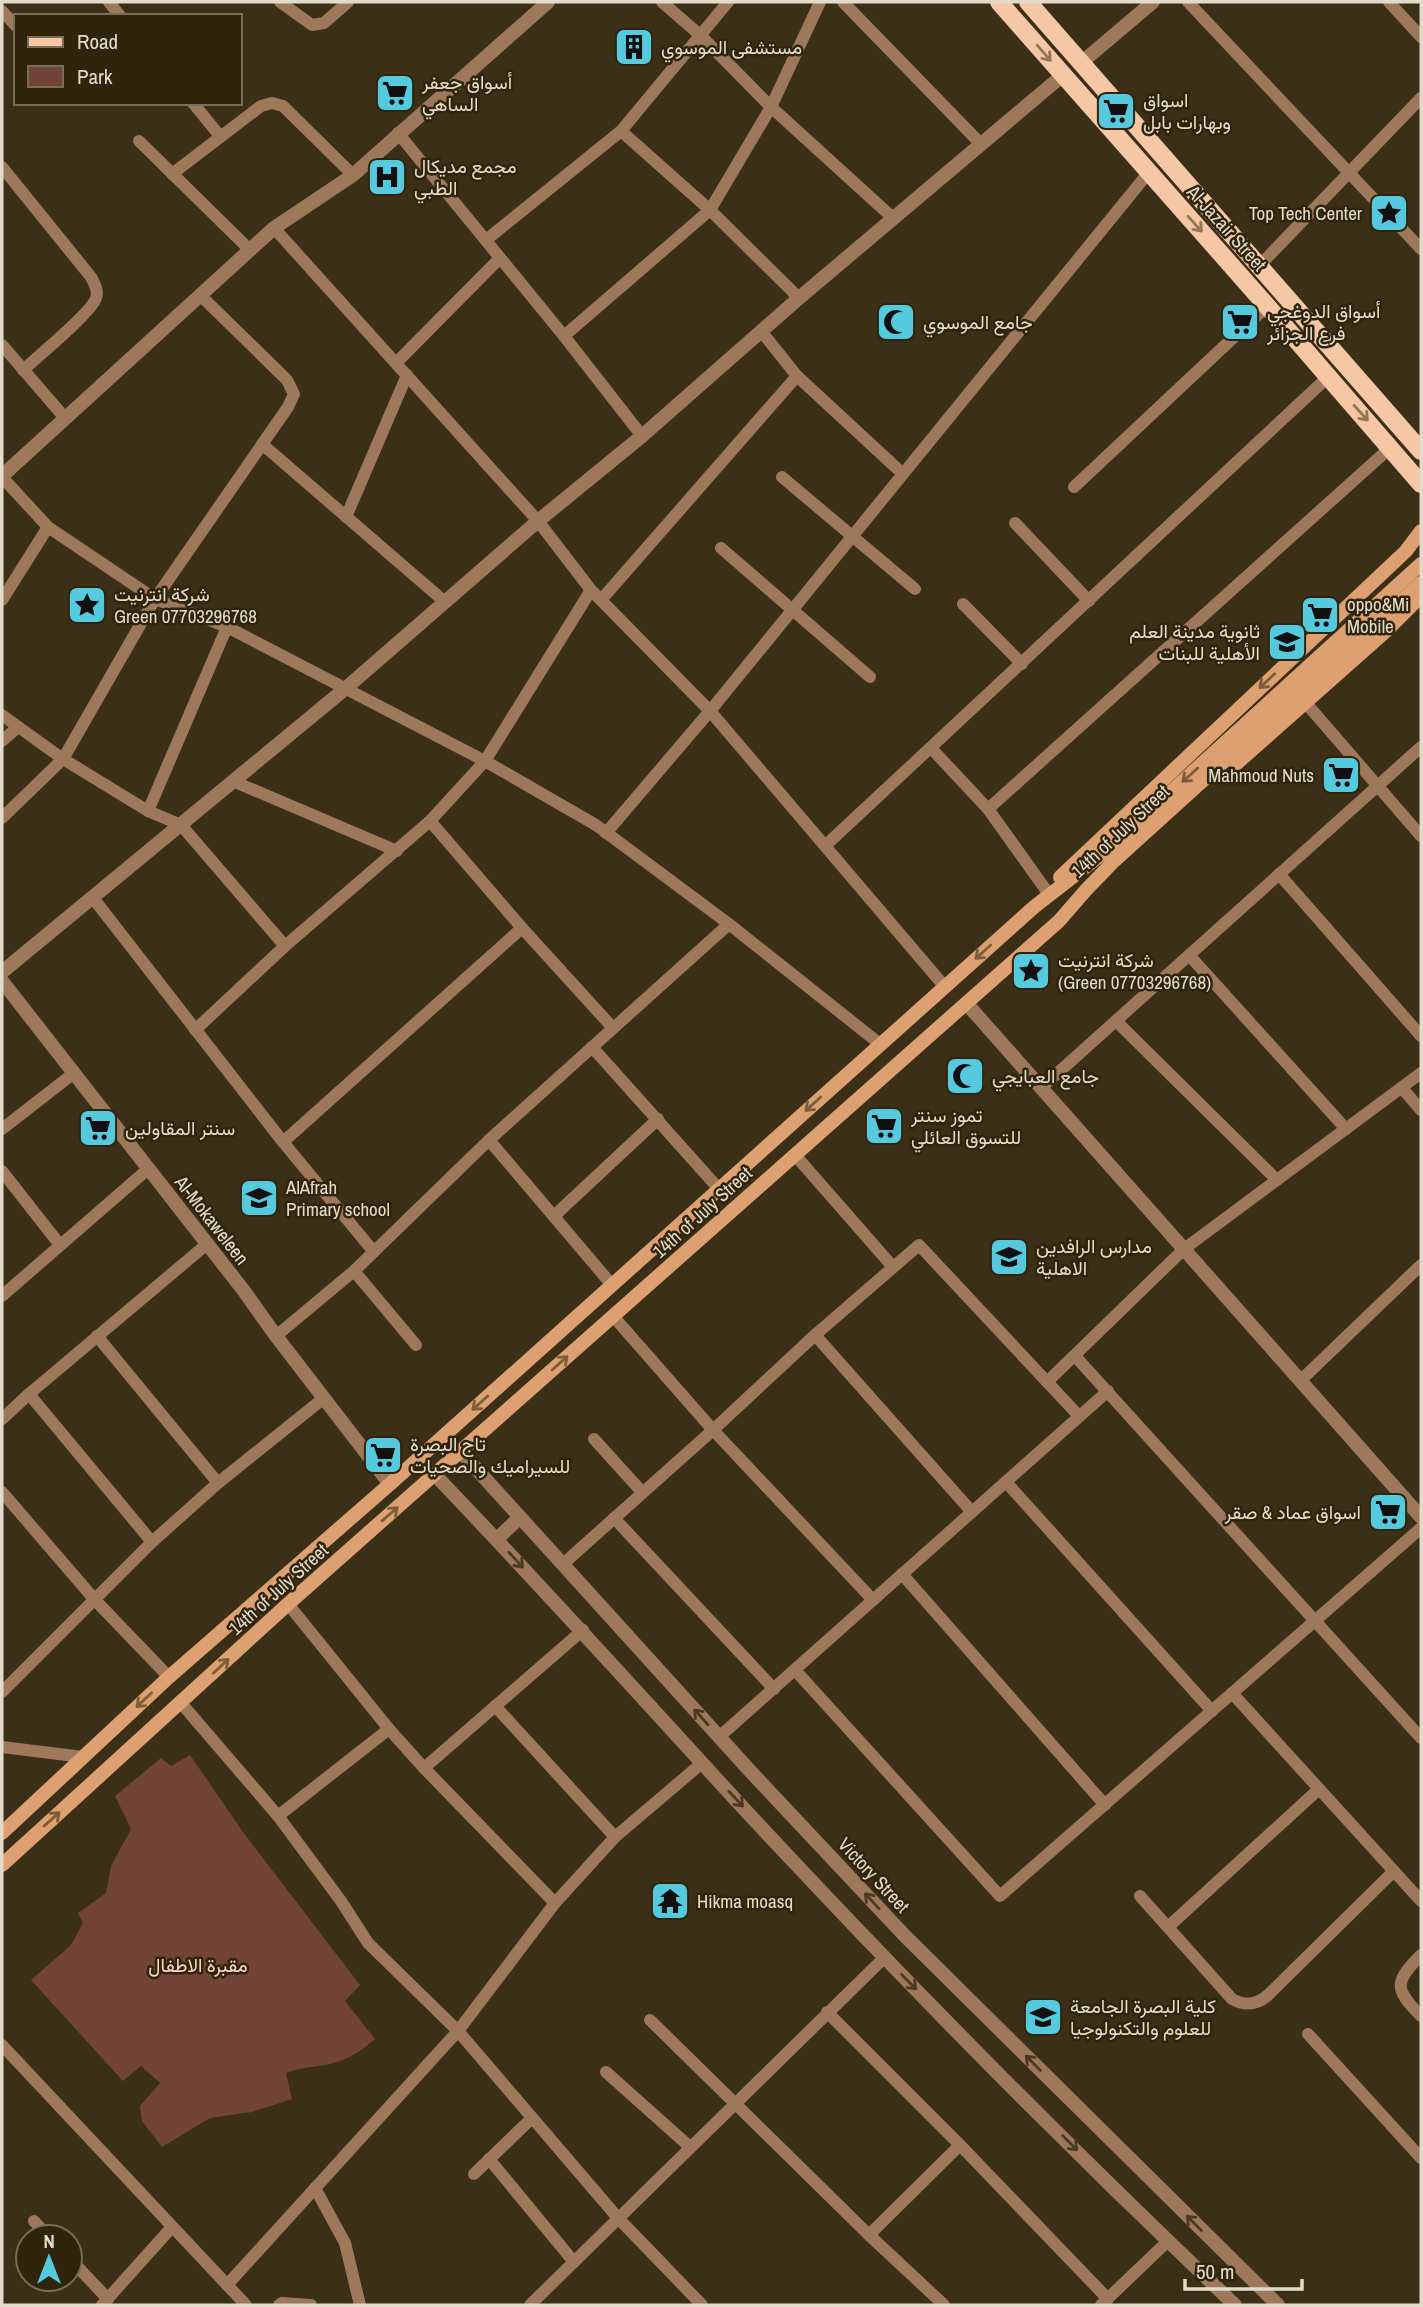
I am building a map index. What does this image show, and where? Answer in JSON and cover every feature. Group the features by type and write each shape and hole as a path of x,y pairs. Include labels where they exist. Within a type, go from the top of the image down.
{"main road":[{"name":"Al-Jazair Street","path":"999,2 1421,484"},
{"name":"Al-Jazair Street","path":"1028,2 1421,451"},
{"path":"1034,906 1046,890 1406,551 1421,531"},
{"path":"1406,551 1421,546"},
{"name":"14th of July Street","path":"2,1865 288,1604 1059,921 1086,890 1110,856 1421,564"},
{"name":"14th of July Street","path":"2,1833 169,1677 390,1484 1034,906 1110,856 1421,583"},
{"path":"1059,921 1387,631 1421,596"}],"street":[{"path":"280,2 312,25 324,23 348,2"},
{"path":"548,2 353,175 274,228 2,476 48,527 155,599 227,627 346,688 485,761 606,833 729,924 880,1044"},
{"path":"662,2 701,36 771,107 893,218"},
{"path":"486,240 621,131 728,2"},
{"path":"564,336 710,210 771,107 820,2"},
{"path":"843,2 980,143"},
{"path":"1081,63 1153,2"},
{"path":"1188,2 1421,249"},
{"path":"1389,2 1421,37"},
{"path":"2,11 14,24"},
{"path":"2,972 235,782 538,521 642,436 980,143 1063,75"},
{"path":"1260,265 1421,98"},
{"path":"172,174 261,106 272,103 282,106 353,175"},
{"path":"195,105 220,136"},
{"path":"621,131 710,210 799,298"},
{"path":"398,133 642,436"},
{"path":"139,141 250,250"},
{"path":"2,167 91,277 96,288 96,298 86,312 23,370"},
{"path":"606,833 710,710 1149,172"},
{"path":"274,228 538,521 591,590 710,710 945,987"},
{"path":"396,363 500,258"},
{"path":"2,818 63,758 155,599 288,407 293,394 287,380 200,295"},
{"path":"1074,487 1267,306"},
{"path":"761,331 797,376 903,474"},
{"path":"2,345 65,418"},
{"path":"346,517 407,375"},
{"path":"601,600 797,376"},
{"path":"826,845 1328,377"},
{"path":"262,444 446,602"},
{"path":"988,809 1391,447"},
{"path":"782,477 915,589"},
{"path":"1015,523 1089,601"},
{"path":"2,600 48,527"},
{"path":"721,548 870,677"},
{"path":"195,1030 285,946 430,821 485,761 591,590"},
{"path":"963,604 1022,664"},
{"path":"148,811 227,627"},
{"path":"1305,702 1421,836"},
{"path":"2,715 63,758 148,811 181,825 285,946"},
{"path":"2,741 18,727"},
{"path":"1041,1088 1421,747"},
{"path":"931,748 988,809 1046,890"},
{"path":"235,782 397,851"},
{"path":"430,821 613,1028"},
{"path":"1279,874 1421,1036"},
{"path":"93,898 282,1142 374,1252"},
{"path":"276,1336 354,1271 489,1140 729,924"},
{"path":"282,1142 522,928"},
{"path":"1189,955 1346,1129"},
{"name":"Al-Mokaweleen","path":"2,981 390,1484"},
{"path":"967,1004 1420,1513"},
{"path":"1116,1021 1277,1180"},
{"path":"592,1047 719,1189"},
{"path":"3,1124 74,1073"},
{"path":"1047,1382 1184,1249 1421,1073"},
{"path":"1402,1088 1421,1110"},
{"path":"554,1216 657,1118"},
{"path":"489,1140 612,1285"},
{"path":"795,1155 892,1267"},
{"path":"2,1296 148,1169"},
{"path":"2,1171 60,1245"},
{"path":"2,1419 207,1244"},
{"path":"563,1564 815,1335 919,1245 1079,1416"},
{"path":"1300,1381 1421,1265"},
{"path":"354,1271 416,1345"},
{"path":"613,1316 713,1430 873,1600"},
{"path":"815,1335 971,1512"},
{"path":"97,1336 218,1483"},
{"path":"1075,1356 1421,1738"},
{"path":"719,1737 1108,1391"},
{"path":"29,1394 152,1542"},
{"path":"2,1692 152,1542 218,1483 324,1398"},
{"path":"594,1439 642,1492"},
{"name":"Victory Street","path":"461,1452 719,1737 905,1936 1278,2305"},
{"path":"435,1475 583,1630 702,1763 885,1957 1235,2305"},
{"path":"1006,1482 1212,1711"},
{"path":"2,1492 95,1600 169,1677"},
{"path":"497,1539 519,1518"},
{"path":"614,1518 774,1689"},
{"path":"795,1670 1000,1896 1421,1528"},
{"path":"902,1574 1105,1805"},
{"path":"288,1604 389,1729 555,1903"},
{"path":"424,1768 583,1630"},
{"path":"1232,1693 1421,1901"},
{"path":"181,1703 278,1816 341,1901 368,1943 458,2031 618,2218 702,2305"},
{"path":"495,1706 615,1837"},
{"path":"278,1816 389,1729"},
{"path":"2,1746 83,1757"},
{"path":"227,2285 458,2031 555,1903 615,1837 702,1763"},
{"path":"1168,1927 1319,1789"},
{"path":"1140,1896 1232,1999 1246,2005 1254,2004 1267,1996 1394,1871"},
{"path":"1421,1955 1404,1973 1400,1983 1404,1998 1421,2016"},
{"path":"530,2305 885,1957"},
{"path":"827,2012 960,2145 1104,2302 1168,2241"},
{"path":"650,2020 937,2303"},
{"path":"1308,2034 1421,2158"},
{"path":"2,2045 246,2305"},
{"path":"606,2072 690,2147"},
{"path":"474,2174 532,2118"},
{"path":"869,2235 960,2145"},
{"path":"489,2159 574,2262"},
{"path":"315,2188 345,2242 360,2305"},
{"path":"84,2276 105,2302 172,2227"},
{"path":"279,2305 311,2305"}],"green space":[{"name":"مقبرة الاطفال","path":"190,1755 243,1832 360,1985 345,2001 375,2039 343,2060 286,2073 292,2099 252,2112 210,2118 162,2147 142,2121 140,2106 160,2083 141,2066 123,2081 31,1980 71,1945 83,1923 78,1913 106,1893 111,1866 131,1829 115,1796 161,1758 171,1766"}],"place":[{"name":"مستشفى الموسوي","path":"634,47"},
{"name":"أسواق جعفر الساهي","path":"395,93"},
{"name":"اسواق وبهارات بابل","path":"1116,111"},
{"name":"مجمع مديكال الطبي","path":"387,177"},
{"name":"Top Tech Center","path":"1389,213"},
{"name":"جامع الموسوي","path":"896,322"},
{"name":"أسواق الدوغجي فرع الجزائر","path":"1240,322"},
{"name":"شركة انترنيت Green 07703296768","path":"87,605"},
{"name":"oppo&Mi Mobile","path":"1320,615"},
{"name":"ثانوية مدينة العلم الأهلية للبنات","path":"1287,642"},
{"name":"Mahmoud Nuts","path":"1341,775"},
{"name":"شركة انترنيت (Green 07703296768)","path":"1031,971"},
{"name":"جامع العبايجي","path":"965,1076"},
{"name":"تموز سنتر للتسوق العائلي","path":"884,1126"},
{"name":"سنتر المقاولين","path":"98,1128"},
{"name":"AlAfrah Primary school","path":"259,1198"},
{"name":"مدارس الرافدين اﻻهلية","path":"1009,1257"},
{"name":"تاج البصرة للسيراميك والصحيات","path":"383,1455"},
{"name":"اسواق عماد & صقر","path":"1388,1512"},
{"name":"Hikma moasq","path":"670,1901"},
{"name":"كلية البصرة الجامعة للعلوم والتكنولوجيا","path":"1043,2017"}]}
